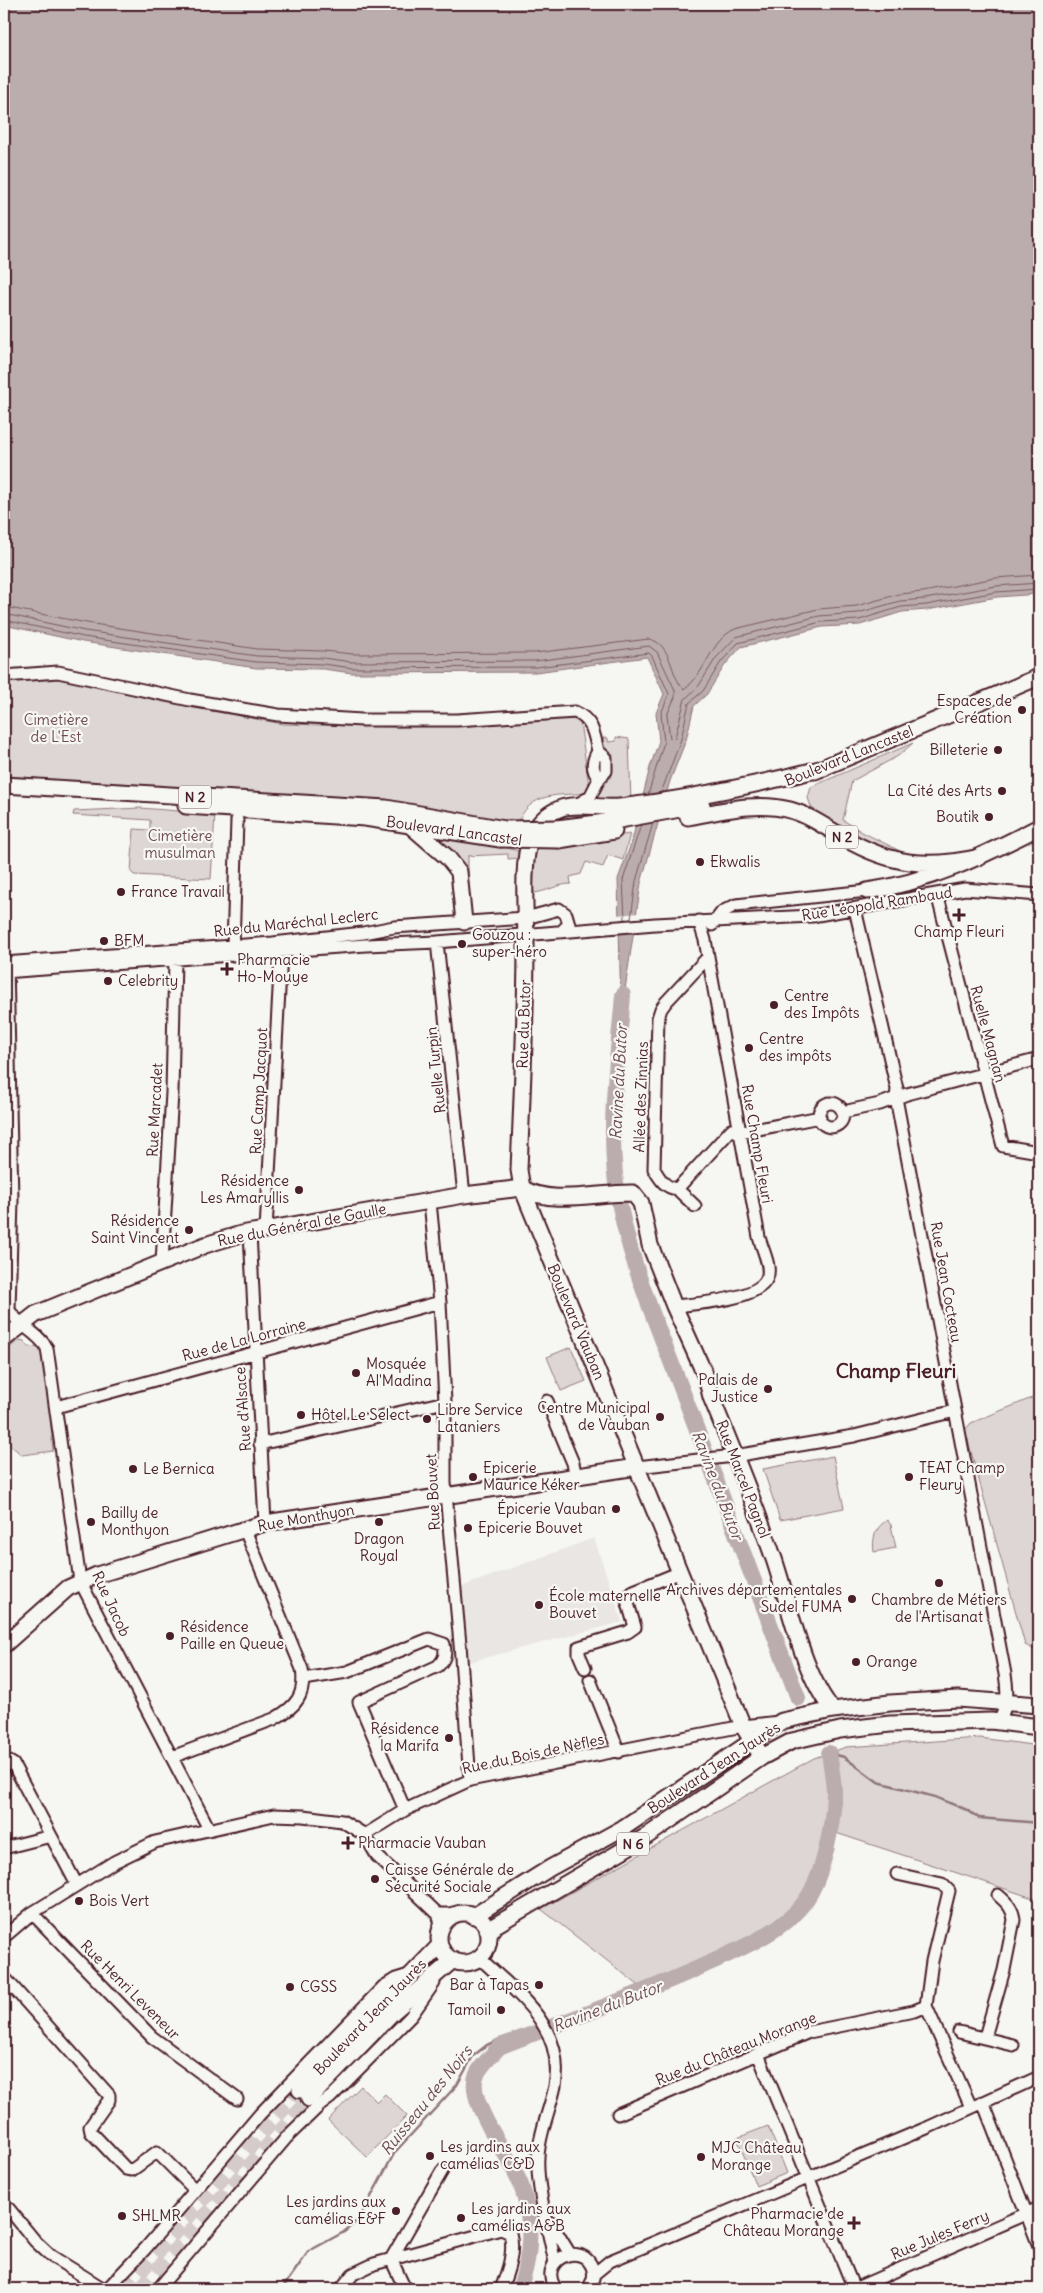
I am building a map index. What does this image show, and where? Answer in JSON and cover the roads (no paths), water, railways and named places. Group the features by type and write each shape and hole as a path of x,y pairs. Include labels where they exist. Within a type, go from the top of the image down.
{"main road":[{"name":"Boulevard Lancastel","path":"558,834 629,828 706,804 745,788 824,768 1039,677"},
{"name":"Boulevard Lancastel","path":"4,785 386,808 530,841 558,834 617,814"},
{"name":"Boulevard Lancastel","path":"4,795 339,816 502,834"},
{"name":"Boulevard Lancastel","path":"706,804 770,807 791,810 809,818 864,850 895,861 933,864 980,857"},
{"path":"617,814 706,804"},
{"name":"Rue du Butor","path":"522,1188 519,1170 526,934 526,859 531,838 539,824 549,814 562,808 573,807 617,814"},
{"path":"410,825 448,858 459,872 464,922"},
{"name":"N 2","path":"980,857 1039,827"},
{"path":"867,891 926,878 980,857"},
{"name":"Rue du Général de Gaulle","path":"4,1339 20,1324 44,1311 218,1240 430,1202 464,1194 522,1188 528,1193 560,1197 633,1193"},
{"name":"Boulevard Vauban","path":"522,1188 637,1467 678,1572 743,1726 762,1757"},
{"name":"Rue Marcel Pagnol","path":"633,1193 641,1203 650,1245 676,1313 706,1377 730,1456 774,1561 795,1628 821,1697 833,1710"},
{"path":"534,1221 542,1207 560,1197"},
{"name":"Rue Monthyon","path":"4,1646 62,1593 80,1581 265,1523 637,1467"},
{"name":"Boulevard Jean Jaurès","path":"474,1916 550,1868 623,1828 782,1721 833,1710 890,1703 958,1699 1039,1705"},
{"path":"792,1741 802,1731 830,1723 834,1720 833,1710"},
{"name":"Boulevard Jean Jaurès","path":"489,1935 494,1926 647,1836 762,1757 792,1741 834,1731 890,1724 999,1721 1039,1727"},
{"path":"440,1945 440,1921 446,1921 458,1914 474,1916 484,1923 489,1935 482,1958 468,1963 453,1960"},
{"name":"Boulevard Jean Jaurès","path":"440,1945 446,1956 453,1960 394,2011 305,2094 409,1975 440,1945"}],"street":[{"path":"4,676 58,672 190,700 278,715 362,720 456,720 575,712 589,721 593,728 598,751 606,758 606,771 599,779 590,798 573,807"},
{"path":"233,946 237,820"},
{"name":"Rue Léopold Rambaud","path":"596,928 812,916 937,894 978,889 1039,895"},
{"name":"Rue Léopold Rambaud","path":"714,921 722,912 736,905 867,891"},
{"name":"Ruelle Magnan","path":"937,894 1003,1146 1039,1152"},
{"name":"Rue du Maréchal Leclerc","path":"6,967 363,933 394,927 526,918 559,909 564,911 569,924 562,932"},
{"name":"Rue Jean Cocteau","path":"855,909 898,1088 896,1098 1004,1668 1008,1691 1007,1702 1006,1709 999,1721"},
{"name":"Rue Champ Fleuri","path":"676,1313 698,1303 742,1296 763,1284 768,1278 768,1268 758,1237 738,1131 705,940 699,921"},
{"path":"705,940 714,921"},
{"path":"464,922 471,938"},
{"name":"Rue du Maréchal Leclerc","path":"6,967 175,960 281,953 596,928"},
{"name":"Ruelle Turpin","path":"437,942 464,1194"},
{"name":"Rue Camp Jacquot","path":"266,1230 281,953"},
{"name":"Allée des Zinnias","path":"695,1206 677,1188 666,1185 654,1168 658,1018 666,1002 708,957"},
{"name":"Rue Marcadet","path":"162,1262 172,1093 175,960"},
{"path":"6,967 8,1305 14,1319 20,1324"},
{"path":"843,1112 1039,1059"},
{"path":"830,1103 835,1104 843,1112 842,1121 835,1126 825,1125 820,1117 822,1108 830,1103"},
{"path":"677,1188 731,1130 738,1131 820,1117"},
{"name":"Rue Bouvet","path":"430,1202 440,1302 445,1402 446,1496 470,1780"},
{"name":"Rue d'Alsace","path":"250,1233 265,1523"},
{"name":"Rue de La Lorraine","path":"56,1407 440,1302"},
{"name":"Rue Jacob","path":"20,1324 39,1337 47,1348 80,1581 209,1829"},
{"path":"547,1401 573,1463 576,1477"},
{"path":"260,1444 445,1402"},
{"path":"637,1467 730,1456 854,1436 956,1411"},
{"path":"172,1757 274,1719 289,1711 302,1692 304,1679 302,1669 245,1530"},
{"path":"585,1668 579,1654 579,1647 628,1632 635,1627 627,1600 631,1592 678,1572"},
{"path":"304,1679 347,1672 429,1639 444,1644 446,1653 443,1661 438,1666 359,1702 405,1810"},
{"path":"590,1680 619,1752"},
{"name":"Rue du Bois de Nèfles","path":"365,1835 405,1810 470,1780 743,1726 782,1721"},
{"path":"4,1759 12,1764 77,1885"},
{"path":"4,1936 32,1912 146,1845 264,1816 287,1814 342,1822 365,1835 377,1856 440,1921"},
{"path":"4,1848 51,1836"},
{"path":"897,1874 942,1884 949,1892 932,1961 926,2006 971,2107"},
{"path":"985,2036 1004,1970 1014,1920 1013,1912 1008,1904 998,1895"},
{"name":"Rue Henri Leveneur","path":"32,1912 152,2037 238,2099"},
{"path":"482,1958 538,2015 554,2043 557,2067 555,2086 538,2157 555,2262 551,2275 556,2289"},
{"path":"158,2289 287,2137 331,2097 411,2016 422,1998 453,1960"},
{"path":"4,2203 51,2256 106,2289 145,2249 194,2189 260,2114 383,1987 396,1979 409,1975"},
{"path":"4,1977 109,2096 109,2100 90,2127 91,2132 126,2169 132,2170 157,2152 194,2189"},
{"name":"Rue du Château Morange","path":"618,2114 809,2032 914,2011 926,2006"},
{"path":"959,2032 985,2036 1013,2045"},
{"path":"758,2054 810,2177 854,2289"},
{"path":"588,2289 594,2274 610,2261 810,2177 1039,2077"},
{"path":"983,2102 1039,2246"},
{"path":"391,2259 442,2171"},
{"name":"Rue Jules Ferry","path":"854,2289 1039,2208"},
{"path":"547,2217 570,2254"},
{"path":"341,2289 354,2274 374,2264 501,2229 510,2233 512,2248 509,2270 501,2289"},
{"path":"555,2262 570,2254 577,2254 588,2261 610,2261"},
{"path":"391,2259 405,2289"},
{"path":"588,2261 594,2274"}],"water":[{"path":"4,4 1039,4 1039,594 997,597 927,610 902,612 860,625 822,627 741,647 725,665 707,694 694,706 686,740 670,781 641,883 621,1016 618,879 632,841 650,767 659,741 656,713 664,694 647,657 536,672 352,673 323,669 256,668 83,642 4,625"}],"waterway":[{"name":"Ravine du Butor","path":"623,995 613,1113 613,1136 616,1183 627,1238 654,1319 798,1698"},
{"path":"829,1753 844,1757 878,1782 935,1797 967,1810 979,1818 1039,1823"},
{"name":"Ravine du Butor","path":"519,2289 529,2251 528,2211 518,2178 479,2105 475,2087 478,2072 499,2047 679,1976 746,1946 786,1921 806,1900 823,1863 832,1820 834,1794 829,1753"},
{"name":"Ruisseau des Noirs","path":"282,2289 309,2251 344,2232 359,2219 395,2152 457,2085 473,2056 487,2045 500,2039 510,2036 526,2036"}],"tunnel":[{"path":"125,2289 300,2090"},
{"path":"140,2289 309,2099"}],"place":[{"name":"Espaces de Création","path":"1022,710"},
{"name":"Billeterie","path":"998,750"},
{"name":"La Cité des Arts","path":"1002,791"},
{"name":"Boutik","path":"989,817"},
{"name":"Ekwalis","path":"700,862"},
{"name":"France Travail","path":"121,892"},
{"name":"Champ Fleuri","path":"959,915"},
{"name":"BFM","path":"104,941"},
{"name":"Gouzou : super-héro","path":"462,944"},
{"name":"Pharmacie Ho-Mouye","path":"227,969"},
{"name":"Celebrity","path":"108,981"},
{"name":"Centre des Impôts","path":"774,1005"},
{"name":"Centre des impôts","path":"749,1048"},
{"name":"Résidence Les Amaryllis","path":"299,1190"},
{"name":"Résidence Saint Vincent","path":"189,1230"},
{"name":"Mosquée Al'Madina","path":"356,1373"},
{"name":"Palais de Justice","path":"768,1389"},
{"name":"Hôtel Le Select","path":"301,1415"},
{"name":"Centre Municipal de Vauban","path":"660,1417"},
{"name":"Libre Service Lataniers","path":"427,1419"},
{"name":"Le Bernica","path":"133,1469"},
{"name":"Epicerie Maurice Kéker","path":"473,1477"},
{"name":"TEAT Champ Fleury","path":"909,1477"},
{"name":"Épicerie Vauban","path":"616,1509"},
{"name":"Bailly de Monthyon","path":"91,1522"},
{"name":"Dragon Royal","path":"379,1522"},
{"name":"Epicerie Bouvet","path":"468,1528"},
{"name":"Chambre de Métiers de l'Artisanat","path":"939,1583"},
{"name":"Archives départementales Sudel FUMA","path":"852,1599"},
{"name":"École maternelle Bouvet","path":"539,1605"},
{"name":"Résidence Paille en Queue","path":"170,1636"},
{"name":"Orange","path":"856,1662"},
{"name":"Résidence la Marifa","path":"449,1738"},
{"name":"Pharmacie Vauban","path":"348,1843"},
{"name":"Caisse Générale de Sécurité Sociale","path":"375,1879"},
{"name":"Bois Vert","path":"79,1901"},
{"name":"Bar à Tapas","path":"539,1985"},
{"name":"CGSS","path":"290,1987"},
{"name":"Tamoil","path":"501,2010"},
{"name":"Les jardins aux camélias C&D","path":"430,2156"},
{"name":"MJC Château Morange","path":"701,2157"},
{"name":"Les jardins aux camélias E&F","path":"396,2211"},
{"name":"SHLMR","path":"122,2216"},
{"name":"Les jardins aux camélias A&B","path":"461,2218"},
{"name":"Pharmacie de Château Morange","path":"854,2223"}],"district":[{"name":"Champ Fleuri","path":"896,1371"}],"park label":[{"name":"Cimetière de L'Est","path":"56,728"},
{"name":"Cimetière musulman","path":"180,844"}]}
